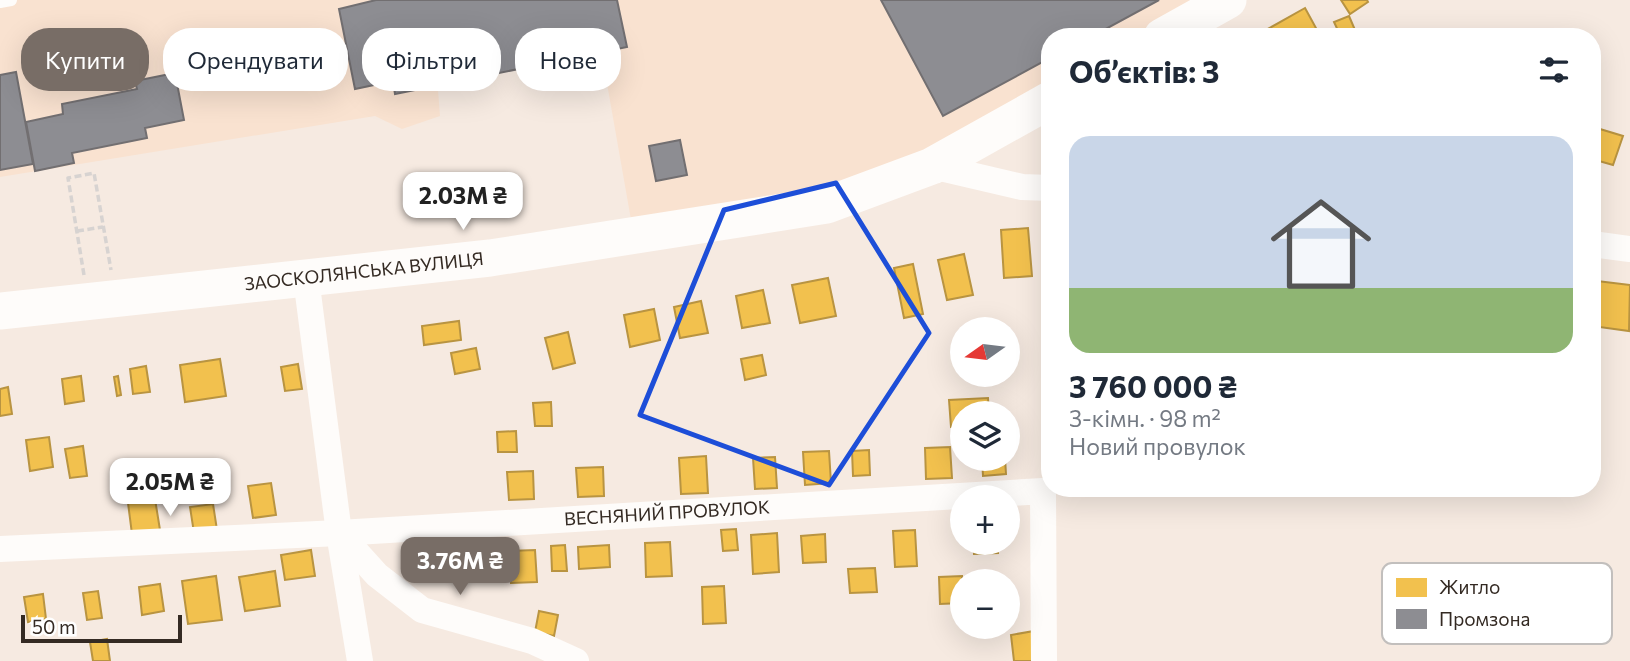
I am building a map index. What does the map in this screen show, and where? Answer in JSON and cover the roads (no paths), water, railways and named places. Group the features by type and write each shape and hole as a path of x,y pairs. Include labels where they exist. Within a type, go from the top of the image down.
{"street":[{"path":"1179,28 1228,0"},
{"name":"ЗАОСКОЛЯНСЬКА ВУЛИЦЯ","path":"0,311 491,258 827,205 932,166 1041,105"},
{"path":"932,166 1022,187 1041,188"},
{"path":"1601,245 1630,249"},
{"path":"306,278 339,533 360,661"},
{"name":"ВЕСНЯНИЙ ПРОВУЛОК","path":"0,550 1041,492"},
{"name":"ВЕСНЯНИЙ ПРОВУЛОК","path":"1043,497 1044,661"},
{"path":"339,533 377,575 422,610 532,641 576,661"}],"lane":[{"path":"0,2 11,0"}]}
